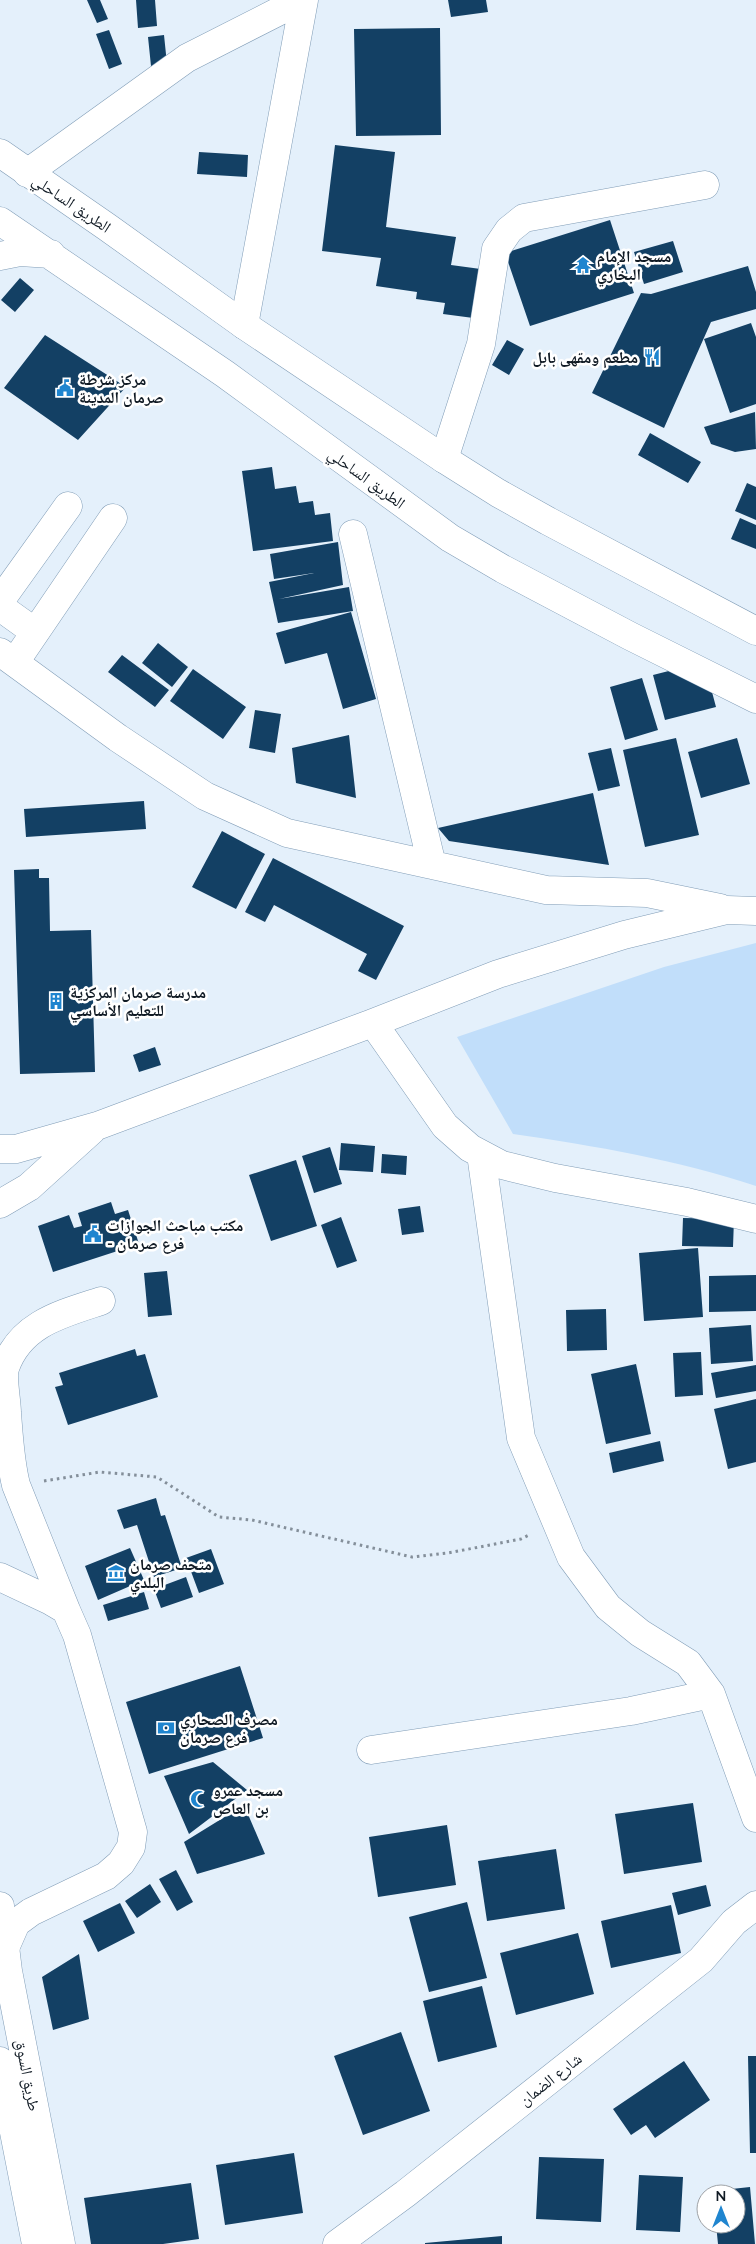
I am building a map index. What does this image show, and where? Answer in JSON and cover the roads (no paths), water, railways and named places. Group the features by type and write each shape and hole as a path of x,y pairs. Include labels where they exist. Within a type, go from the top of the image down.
{"main road":[{"path":"27,173 187,58 302,0"},
{"path":"244,325 302,0"},
{"name":"الطريق الساحلي","path":"0,153 244,325 444,459 540,516 756,631"},
{"path":"444,459 481,344 496,248 509,230 524,218 706,184"},
{"name":"الطريق الساحلي","path":"0,222 51,254 225,374 450,538 630,636 756,699"},
{"path":"0,256 20,252 51,254"},
{"path":"0,601 68,506"},
{"path":"113,518 35,632 7,657 118,738 205,796 286,832 546,890 647,893 745,908"},
{"path":"353,534 432,865"},
{"path":"0,607 35,632"},
{"path":"0,1149 16,1150 97,1126 498,974 624,935 745,908"},
{"path":"372,1023 445,1126 470,1148 502,1165 555,1178 686,1202 756,1219"},
{"path":"0,1204 29,1187 97,1126"},
{"path":"481,1154 521,1438 571,1557 608,1606 640,1633 688,1663 711,1694 756,1818"},
{"path":"2,1949 16,1923 31,1912 106,1876 121,1863 132,1847 134,1832 128,1808 78,1635 66,1610 16,1485 9,1448 4,1369 21,1338 36,1326 55,1316 101,1301"},
{"path":"0,1577 50,1600 66,1610"},
{"path":"371,1750 631,1711 711,1694"},
{"name":"شارع الضمان","path":"336,2244 405,2194 701,1960 734,1922 756,1905"},
{"name":"طريق السوق","path":"0,1906 18,2134 36,2244"},
{"name":"طريق السوق","path":"0,2060 18,2134 61,2244"}],"place":[{"name":"مسجد الإمام البخاري","path":"583,265"},
{"name":"مطعم ومقهى بابل","path":"652,357"},
{"name":"مركز شرطة صرمان المدينة","path":"65,388"},
{"name":"مدرسة صرمان المركزية للتعليم الأساسي","path":"56,1001"},
{"name":"مكتب مباحث الجوازات - فرع صرمان","path":"93,1234"},
{"name":"متحف صرمان البلدي","path":"116,1573"},
{"name":"مصرف الصحاري فرع صرمان","path":"166,1728"},
{"name":"مسجد عمرو بن العاص","path":"199,1799"}]}
